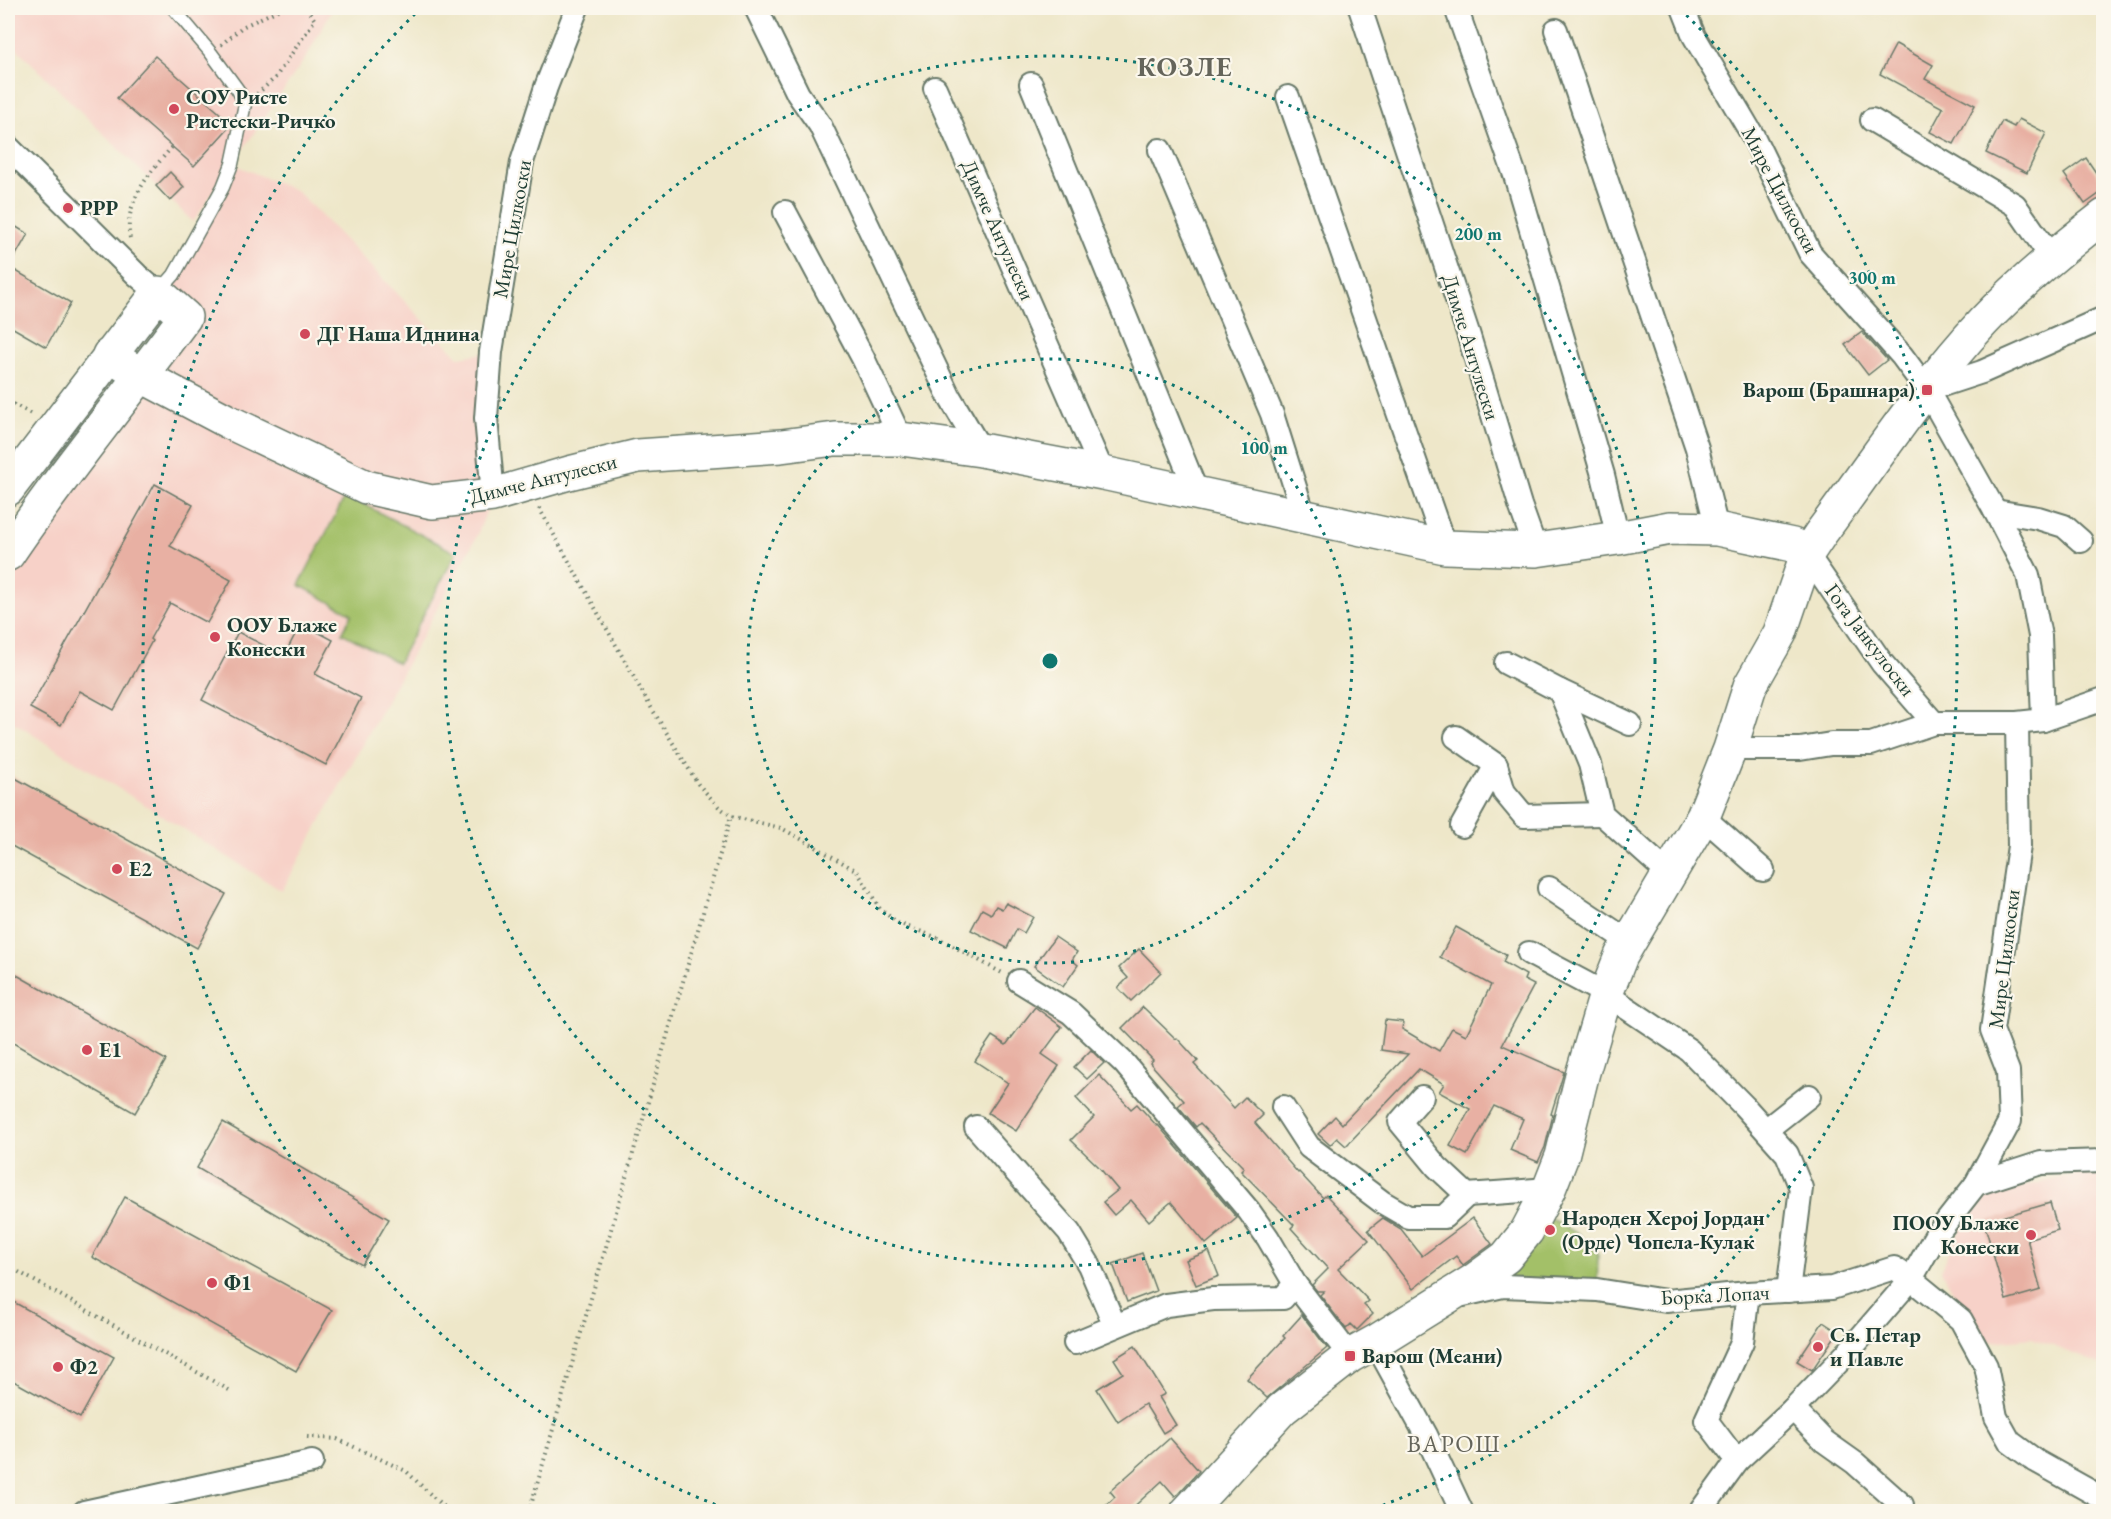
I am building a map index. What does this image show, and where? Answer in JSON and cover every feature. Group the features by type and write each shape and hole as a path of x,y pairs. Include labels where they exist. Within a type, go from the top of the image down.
{"street":[{"name":"Мире Цилкоски","path":"493,495 486,418 493,343 522,162 546,87 577,8"},
{"path":"756,8 798,94 820,125 949,396 981,450"},
{"name":"Димче Антулески","path":"1360,8 1468,333 1520,505 1536,550"},
{"path":"1456,8 1515,175 1604,475 1618,538"},
{"name":"Мире Цилкоски","path":"1683,8 1694,36 1753,136 1810,253 1902,356 1927,390 2028,575 2040,636 2043,720"},
{"path":"1556,30 1697,448 1717,529"},
{"path":"1031,84 1197,493"},
{"name":"Димче Антулески","path":"935,88 1103,473"},
{"path":"1288,97 1445,547"},
{"path":"1872,120 2015,205 2051,257"},
{"path":"8,147 147,284 185,317 32,517 8,554"},
{"path":"1160,150 1272,414 1304,516"},
{"path":"785,212 863,358 901,440"},
{"path":"1187,1512 1282,1409 1363,1349 1473,1281 1506,1257 1527,1231 1549,1189 1562,1156 1606,994 1628,941 1703,817 1730,749 1750,686 1780,633 1807,555 1927,390 1983,322 2051,257 2103,216"},
{"path":"8,489 109,355 147,284"},
{"path":"1927,390 1982,372 2103,318"},
{"name":"Димче Антулески","path":"109,355 142,376 229,422 366,487 432,502 493,495 638,456 781,446 835,439 901,440 981,450 1103,473 1445,547 1536,550 1670,528 1717,529 1793,545 1807,555"},
{"path":"1995,511 2038,518 2064,526 2081,541"},
{"name":"Гога Јанкулоски","path":"1807,555 1882,663 1934,723"},
{"path":"1506,663 1630,724"},
{"path":"1560,691 1590,764 1602,814 1670,875"},
{"path":"1730,749 1800,749 1831,744 1870,744 1934,723 2017,723 2043,720 2103,699"},
{"name":"Мире Цилкоски","path":"1976,1184 2010,1121 2008,1071 1992,1030 2019,846 2017,723"},
{"path":"1456,737 1496,765 1504,792 1524,816 1602,814"},
{"path":"1462,826 1496,765"},
{"path":"1703,817 1763,870"},
{"path":"1549,888 1628,941"},
{"path":"1529,953 1606,994 1689,1050 1767,1130 1787,1154 1801,1188 1788,1291"},
{"path":"1019,981 1071,1014 1124,1063 1249,1211 1295,1284 1363,1349 1426,1435 1462,1512"},
{"path":"1767,1130 1809,1096"},
{"path":"1422,1097 1400,1122 1437,1167 1467,1196"},
{"path":"1283,1107 1309,1147 1350,1180 1408,1217 1444,1217 1467,1196 1549,1189"},
{"path":"976,1127 1069,1232 1089,1265 1115,1326"},
{"path":"1700,1512 1737,1461 1793,1409 1850,1351 1911,1279 1936,1235 1976,1184 2041,1163 2103,1161"},
{"name":"Борка Лопач","path":"1443,1299 1503,1286 1597,1290 1666,1301 1832,1288 1894,1268 1961,1320 1986,1365 1996,1417 2010,1442 2037,1461 2103,1499"},
{"path":"1075,1343 1166,1305 1214,1299 1283,1298 1295,1284"},
{"path":"1737,1461 1706,1420 1742,1342 1748,1293"},
{"path":"1793,1409 1824,1442 1855,1463 1902,1505"},
{"path":"84,1512 312,1462"}],"lane":[{"path":"147,284 174,275 223,187 232,164 246,104 211,53 173,8"}],"path":[{"path":"211,53 242,27 282,8"},
{"path":"246,104 275,78 315,20 306,8"},
{"path":"147,284 128,229 136,198 146,177 172,147"},
{"path":"527,486 649,704 698,784 718,806 731,816 781,828 812,845 857,872 880,909 898,923 938,938 1019,981"},
{"path":"530,1512 731,816"},
{"path":"8,1266 230,1390"},
{"path":"307,1437 337,1439 406,1471 449,1512"}],"shaded area":[{"path":"8,8 333,8 308,54 233,164 297,191 459,357 491,352 493,495 476,538 282,891 8,719 8,554 185,317 158,293 230,167 193,222 8,40"},
{"name":"ПООУ Блаже Конески","path":"2103,1169 2103,1365 2032,1338 1981,1343 1941,1270 1975,1199"}],"green space":[{"path":"346,495 456,553 398,663 342,633 352,614 299,585"},
{"path":"1537,1211 1575,1232 1598,1254 1597,1290 1473,1281"}],"building":[{"path":"1896,44 1933,65 1925,79 1975,105 1954,144 1930,132 1943,108 1880,74"},
{"path":"155,56 232,124 194,166 117,98"},
{"path":"2019,119 2046,133 2027,173 1986,153 2002,121 2014,127"},
{"path":"2086,158 2103,183 2103,191 2085,204 2064,174"},
{"path":"170,172 184,187 170,201 156,186"},
{"path":"8,222 28,234 9,267 71,303 46,347 8,325"},
{"path":"1862,332 1887,360 1868,375 1845,345"},
{"path":"155,484 193,505 170,546 231,580 207,623 170,603 114,710 80,691 61,725 30,708"},
{"path":"301,623 333,640 315,674 361,698 326,765 202,700 238,632 284,656"},
{"name":"Е2","path":"8,774 226,894 197,948 8,844"},
{"path":"1006,903 1033,917 1024,933 1017,929 1007,948 971,930 982,909 991,914 996,906 1002,909"},
{"path":"1456,927 1506,955 1503,962 1526,975 1524,980 1534,985 1502,1045 1564,1072 1551,1114 1553,1115 1545,1147 1538,1162 1510,1150 1523,1119 1494,1106 1467,1155 1450,1146 1470,1109 1439,1092 1444,1084 1419,1069 1346,1146 1337,1138 1330,1145 1318,1134 1335,1116 1342,1124 1408,1054 1381,1050 1385,1020 1403,1022 1402,1029 1439,1051 1452,1028 1466,1035 1491,985 1440,957"},
{"path":"1055,937 1077,952 1072,960 1078,965 1063,987 1034,966"},
{"path":"1139,949 1161,972 1131,1001 1118,988 1128,978 1119,968"},
{"name":"Е1","path":"8,970 166,1060 135,1113 8,1040"},
{"path":"1035,1007 1062,1027 1042,1054 1059,1066 1016,1131 988,1113 1008,1083 975,1061 992,1036 1006,1045"},
{"path":"1143,1007 1198,1061 1194,1064 1234,1108 1245,1097 1263,1115 1255,1123 1298,1173 1323,1198 1326,1195 1369,1240 1338,1269 1369,1301 1364,1305 1373,1314 1357,1330 1351,1324 1346,1329 1320,1295 1324,1291 1317,1291 1312,1285 1328,1269 1291,1228 1294,1225 1241,1171 1244,1168 1200,1123 1196,1127 1178,1106 1184,1101 1150,1063 1153,1060 1122,1028"},
{"path":"1091,1050 1104,1063 1087,1079 1074,1067"},
{"path":"1099,1075 1131,1109 1137,1104 1158,1125 1237,1218 1206,1244 1171,1202 1149,1221 1131,1200 1114,1215 1103,1202 1118,1190 1098,1166 1071,1140 1094,1117 1076,1098"},
{"path":"223,1122 389,1219 362,1265 197,1168"},
{"name":"Ф1","path":"125,1197 332,1310 296,1371 92,1257"},
{"path":"2050,1203 2058,1230 2027,1239 2041,1290 2006,1300 1984,1222"},
{"path":"1383,1218 1401,1229 1422,1256 1473,1218 1492,1244 1463,1265 1456,1256 1413,1289 1368,1230"},
{"path":"1209,1251 1219,1276 1196,1285 1186,1260"},
{"path":"1142,1253 1156,1291 1127,1302 1113,1264"},
{"name":"Ф2","path":"8,1299 114,1357 80,1418 8,1378"},
{"path":"1302,1315 1327,1348 1267,1398 1247,1379 1285,1338 1283,1336"},
{"name":"Св. Петар и Павле","path":"1823,1322 1838,1332 1812,1370 1797,1361"},
{"path":"1135,1346 1165,1394 1159,1397 1176,1425 1163,1433 1145,1404 1118,1422 1097,1389 1123,1373 1114,1359"},
{"path":"1170,1438 1199,1471 1178,1494 1175,1496 1162,1481 1128,1512 1099,1512 1115,1497 1110,1491"}],"place":[{"name":"СОУ Ристе Ристески-Ричко","path":"174,109"},
{"name":"РРР","path":"68,208"},
{"name":"ДГ Наша Иднина","path":"305,334"},
{"name":"Варош (Брашнара)","path":"1927,390"},
{"name":"ООУ Блаже Конески","path":"215,637"},
{"name":"Е2","path":"117,869"},
{"name":"Е1","path":"87,1050"},
{"name":"Народен Херој Јордан (Орде) Чопела-Кулак","path":"1550,1230"},
{"name":"ПООУ Блаже Конески","path":"2031,1235"},
{"name":"Ф1","path":"212,1283"},
{"name":"Св. Петар и Павле","path":"1818,1347"},
{"name":"Варош (Меани)","path":"1350,1356"},
{"name":"Ф2","path":"58,1367"}],"district":[{"name":"КОЗЛЕ","path":"1185,67"},
{"name":"ВАРОШ","path":"1454,1444"}]}
